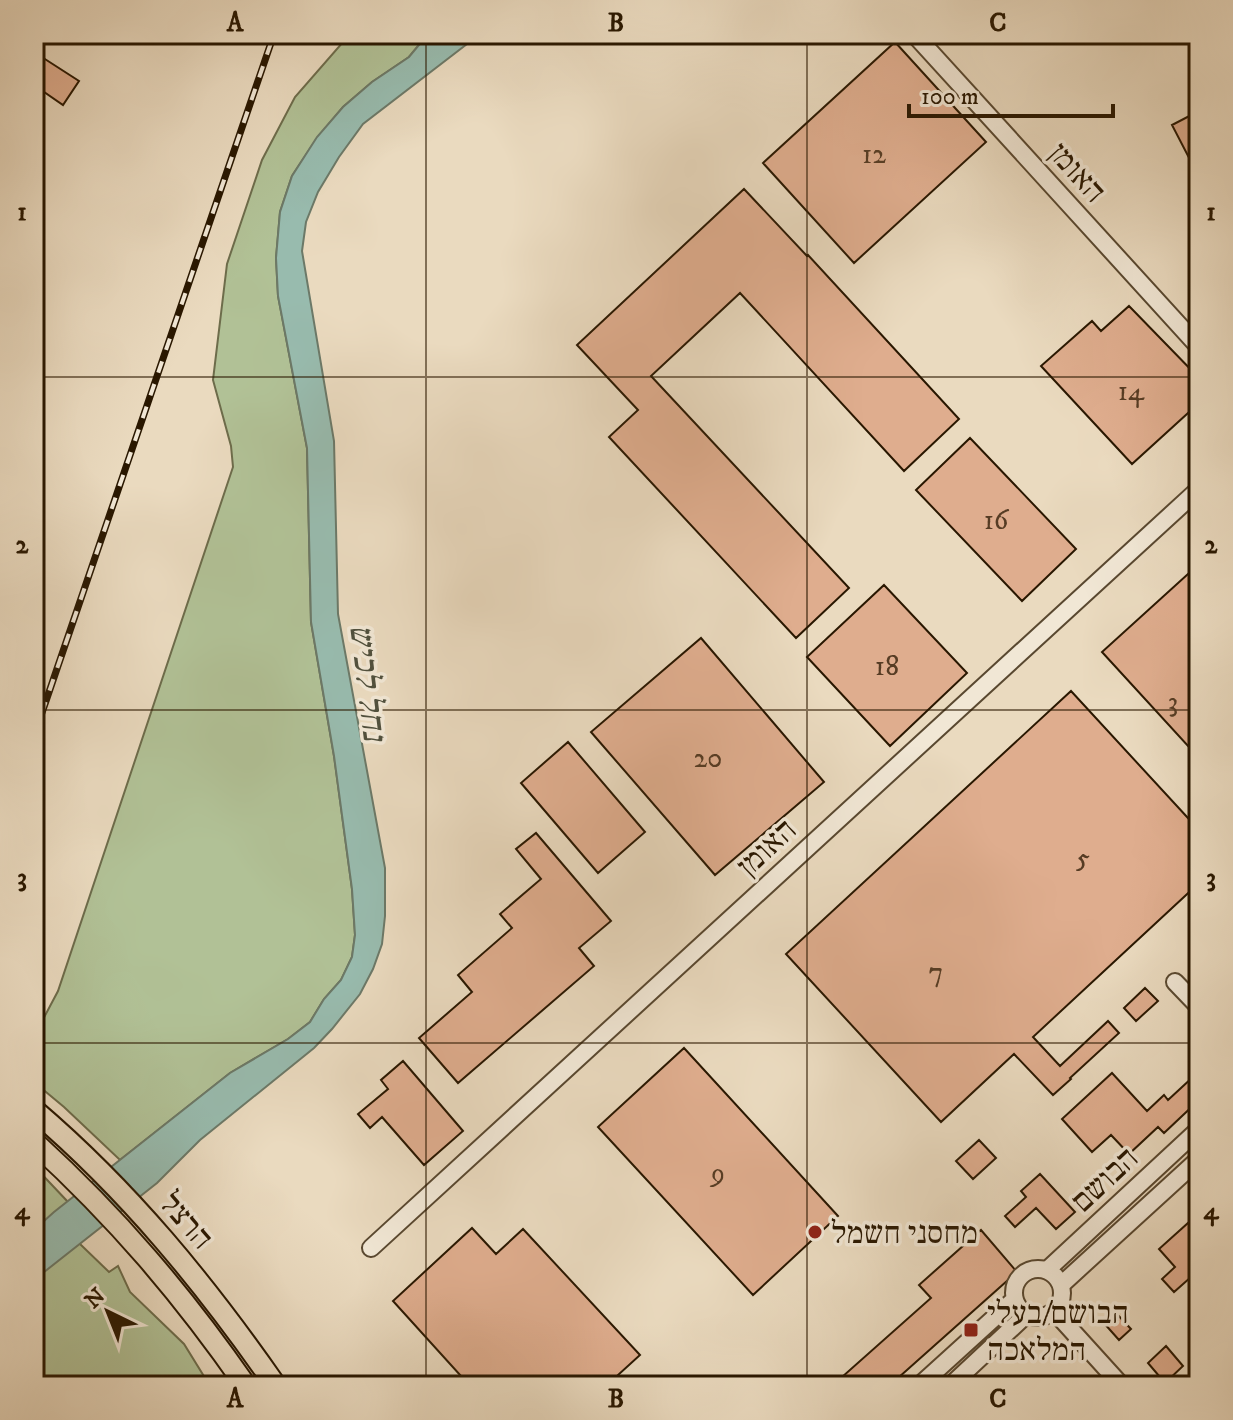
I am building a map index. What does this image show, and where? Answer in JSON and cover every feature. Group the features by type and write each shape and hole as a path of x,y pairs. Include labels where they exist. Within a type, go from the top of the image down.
{"main road":[{"name":"הרצל","path":"34,1110 106,1176 165,1239 214,1299 276,1386"},
{"name":"הרצל","path":"34,1142 147,1255 195,1314 246,1386"}],"street":[{"name":"האומן","path":"914,34 1199,347"},
{"name":"האומן","path":"371,1248 1199,489"},
{"path":"1175,982 1199,1007"},
{"name":"הבושם","path":"1047,1270 1199,1129"},
{"name":"הבושם","path":"1061,1285 1199,1159"},
{"path":"1033,1269 1047,1270 1061,1285 1062,1299 1054,1311 1041,1317 1027,1314 1015,1299 1016,1283 1033,1269"},
{"path":"919,1386 1015,1299"},
{"path":"1054,1311 1122,1386"},
{"path":"950,1386 1027,1314"}],"shaded area":[{"path":"350,34 428,34 409,57 372,82 343,107 317,138 292,176 280,212 276,258 278,296 307,448 311,622 352,889 355,935 352,957 341,980 310,1022 288,1039 230,1073 120,1160 34,1082 34,1032 58,991 233,467 231,446 213,380 227,264 262,160 295,97"},
{"path":"428,34 480,34 363,124 318,192 306,222 302,251 334,441 338,614 385,868 382,944 360,994 314,1048 200,1140 157,1183 34,1280 34,1230 230,1073 288,1039 310,1022 341,980 352,957 355,935 352,889 311,622 307,448 278,296 276,258 280,212 292,176 317,137 343,107 372,82 409,57"},
{"path":"34,1166 68,1202 51,1216 109,1272 118,1266 130,1292 184,1344 210,1386 34,1386"}],"building":[{"path":"895,42 986,142 854,263 763,163"},
{"path":"34,52 79,81 63,105 34,85"},
{"path":"1199,111 1199,177 1172,125"},
{"path":"744,189 959,419 904,471 740,293 651,376 849,588 796,638 609,437 638,410 577,345"},
{"path":"1129,306 1199,378 1199,403 1132,464 1041,366 1092,321 1101,331"},
{"path":"970,438 1076,549 1022,601 916,490"},
{"path":"1199,564 1199,758 1102,652"},
{"path":"884,585 967,673 890,746 807,657"},
{"path":"701,638 824,782 715,875 591,732"},
{"path":"1071,691 1199,830 1199,883 1033,1037 1060,1066 1108,1021 1119,1033 1071,1079 1053,1095 1014,1054 941,1122 786,954"},
{"path":"568,742 645,832 598,873 521,783"},
{"path":"536,833 611,921 579,948 594,966 458,1083 419,1038 472,992 458,975 512,928 500,914 541,879 516,849"},
{"path":"1145,988 1158,1001 1136,1021 1124,1008"},
{"path":"684,1048 838,1216 753,1295 598,1127"},
{"path":"403,1061 463,1131 424,1165 382,1117 370,1128 358,1114 388,1089 381,1080"},
{"path":"1112,1073 1147,1111 1164,1095 1168,1100 1194,1076 1199,1082 1199,1100 1164,1133 1158,1127 1129,1154 1111,1135 1092,1152 1062,1119"},
{"path":"979,1140 996,1158 973,1179 956,1161"},
{"path":"1040,1174 1075,1212 1056,1229 1036,1208 1015,1227 1005,1216 1026,1197 1021,1191"},
{"path":"1188,1223 1199,1235 1199,1251 1190,1259 1199,1270 1174,1292 1162,1279 1175,1267 1159,1249"},
{"path":"472,1228 496,1254 523,1229 640,1355 606,1386 470,1386 393,1301"},
{"path":"981,1230 1017,1272 889,1386 850,1386 842,1377 931,1298 919,1285"},
{"path":"1115,1312 1131,1329 1119,1340 1103,1322"},
{"path":"1166,1346 1183,1366 1165,1383 1148,1363"}],"railway":[{"path":"34,736 274,34"}],"place":[{"name":"מחסני חשמל","path":"815,1232"},
{"name":"הבושם/בעלי המלאכה","path":"971,1330"}],"water label":[{"name":"נחל לכיש","path":"369,682"}]}
